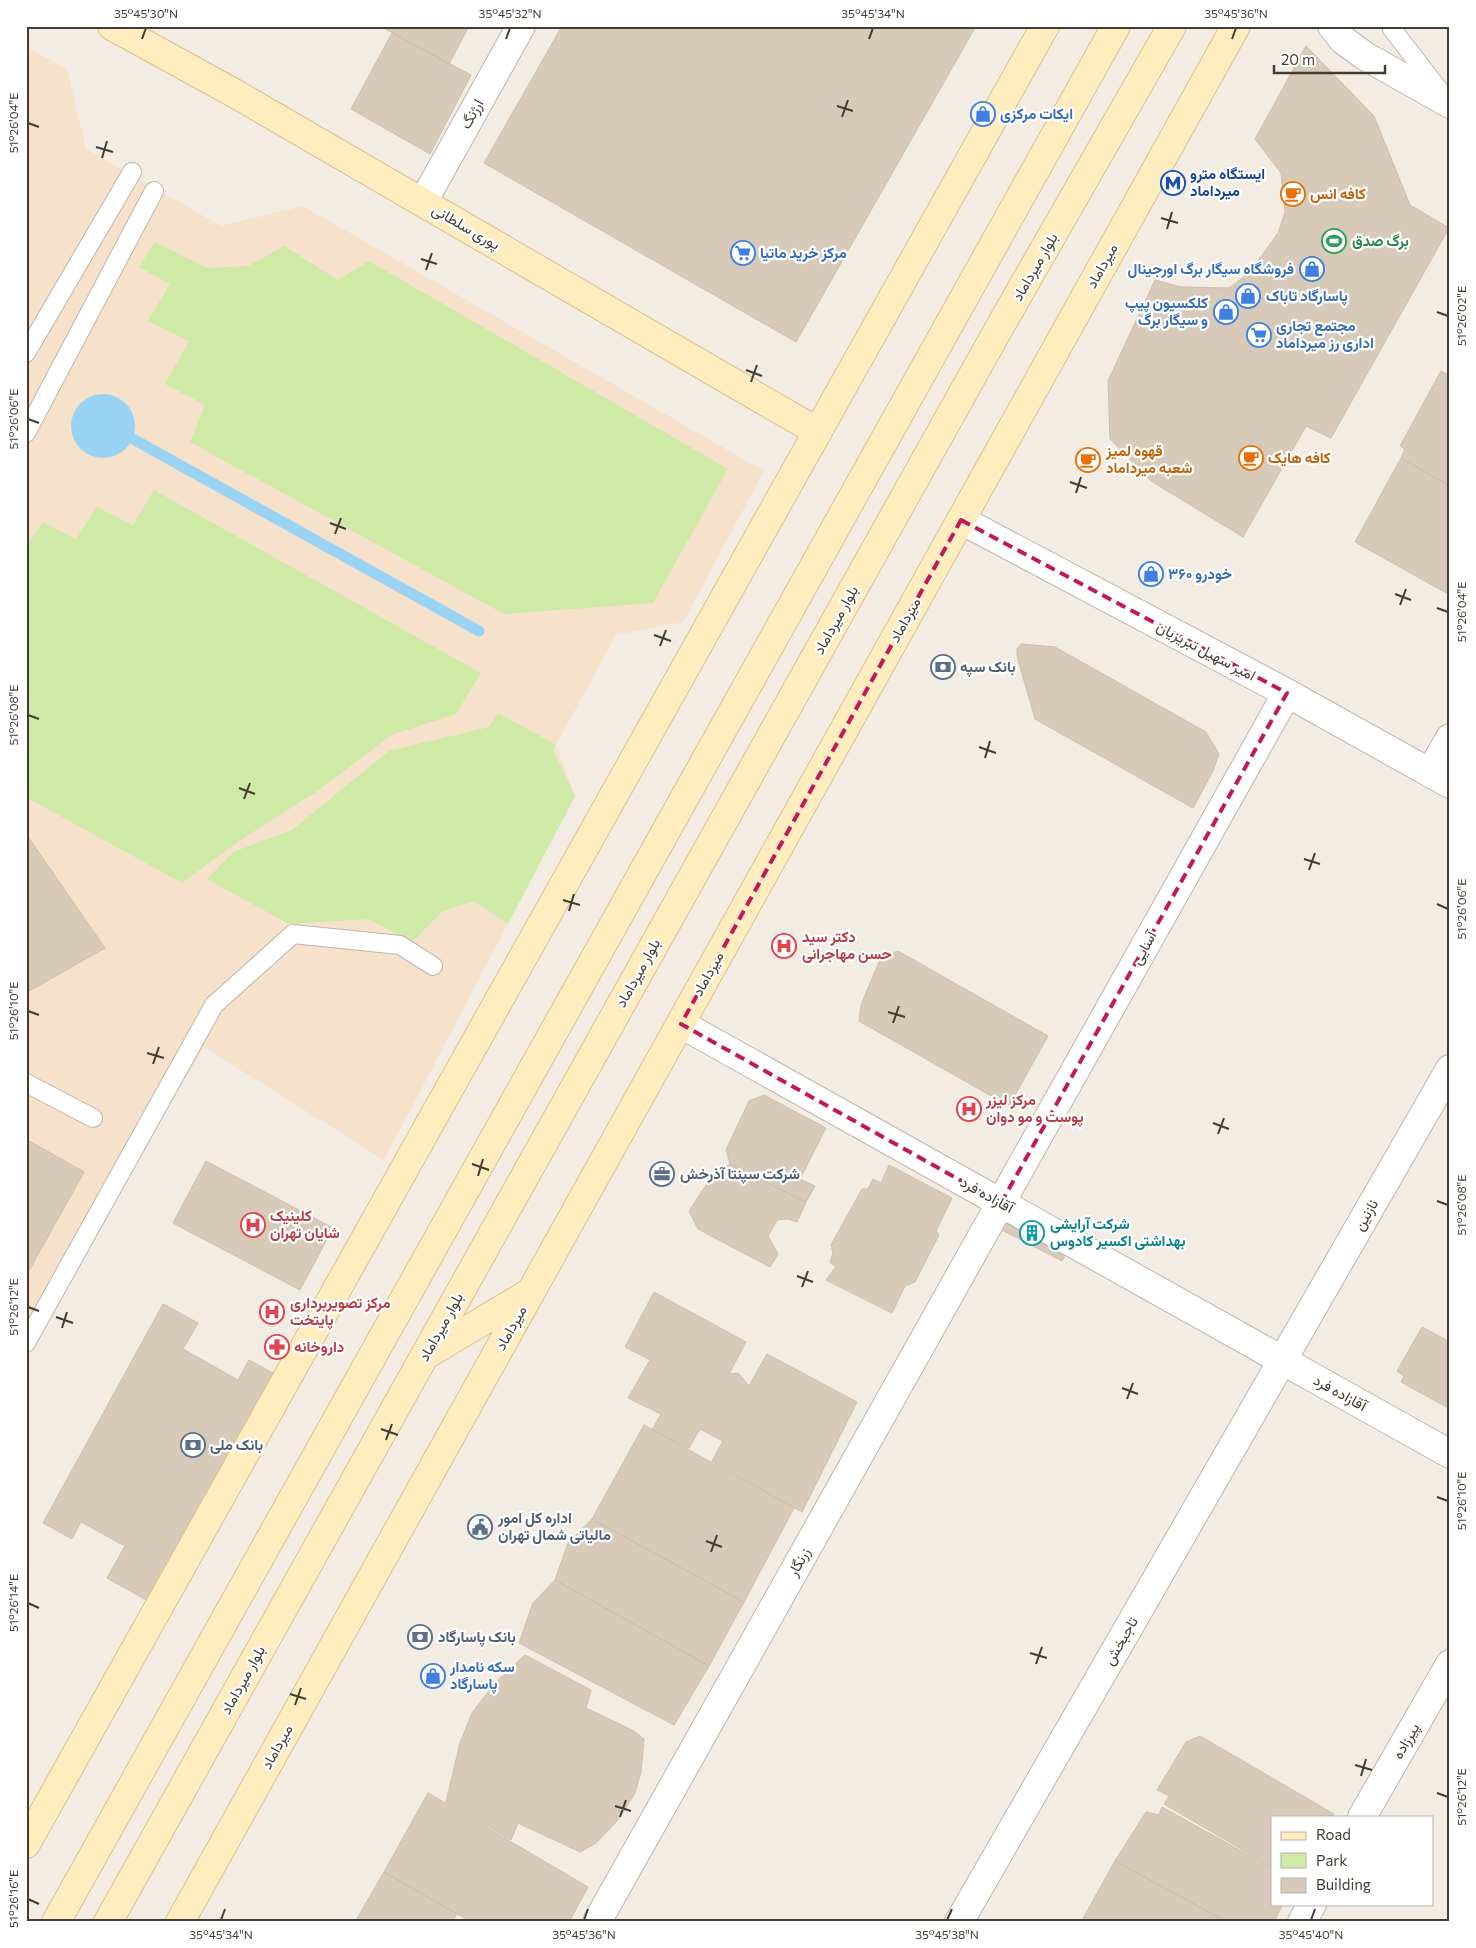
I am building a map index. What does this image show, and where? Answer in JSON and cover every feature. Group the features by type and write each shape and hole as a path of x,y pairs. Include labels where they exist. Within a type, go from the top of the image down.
{"main road":[{"name":"پوری سلطانی","path":"112,26 234,93 818,432"},
{"path":"26,1844 34,1813 818,432 1045,26"},
{"path":"56,1922 1116,26"},
{"name":"بلوار میرداماد","path":"108,1922 1002,323 1172,26"},
{"name":"میرداماد","path":"180,1922 1236,26"},
{"path":"424,1355 532,1291"}],"street":[{"name":"ارژنگ","path":"423,202 521,26"},
{"path":"1332,26 1343,40 1365,56 1450,104"},
{"name":"امیر سهیل تبریزیان","path":"961,520 1287,694 1440,779"},
{"name":"آسایی","path":"1001,1202 1287,694"},
{"path":"1440,779 1450,738"},
{"name":"آقازاده فرد","path":"681,1024 1450,1454"},
{"name":"نازنین","path":"1282,1360 1450,1069"},
{"name":"زرنگار","path":"597,1922 1001,1202"},
{"name":"تاجبخش","path":"959,1922 1282,1360"},
{"name":"پیرزاده","path":"1363,1816 1450,1664"},
{"path":"1302,1922 1311,1906"}],"lane":[{"path":"1393,26 1392,29 1450,104"},
{"path":"26,353 132,172"},
{"path":"26,433 154,190"},
{"path":"26,1343 214,1005 293,934 400,945 433,966"},
{"path":"26,1083 93,1118"}],"highlighted area":[{"path":"961,520 1287,693 1001,1203 681,1024"}],"shaded area":[{"path":"26,47 67,69 86,149 221,226 303,206 764,471 683,622 616,635 556,745 575,796 384,1160 204,1047 26,1346"}],"green space":[{"path":"155,242 207,268 248,266 284,246 338,280 369,261 728,469 653,603 504,614 190,442 205,405 165,384 189,341 148,321 170,284 139,267"},
{"path":"154,490 481,673 456,714 391,735 319,790 239,841 182,883 26,797 26,547 43,522 76,539 97,507 133,525"},
{"path":"498,713 556,745 553,750 575,796 508,924 474,901 443,911 412,942 368,919 289,924 207,879 233,852 292,830 389,751 489,727"}],"water":[{"path":"97,394 109,394 126,403 133,414 135,426 133,438 126,449 109,458 97,458 85,453 76,444 71,432 71,420 76,408 85,399"}],"building":[{"path":"380,26 469,26 449,64"},
{"name":"مرکز خرید ماتیا","path":"562,26 976,26 796,342 484,163"},
{"path":"392,33 471,75 430,154 351,109"},
{"name":"مجتمع تجاری اداری رز میرداماد","path":"1306,46 1374,116 1410,205 1449,228 1331,438 1306,426 1243,537 1151,481 1110,439 1108,381 1155,280 1181,287 1229,288 1250,272 1278,233 1285,212 1281,173 1255,139"},
{"path":"1441,371 1450,376 1450,486 1401,458 1405,449 1400,446"},
{"path":"1401,458 1450,486 1450,595 1355,542"},
{"path":"1021,644 1055,647 1206,732 1219,754 1213,771 1193,808 1035,719 1017,656 1017,649"},
{"path":"26,834 105,948 26,993"},
{"path":"898,951 1048,1036 1009,1106 859,1021 861,1005 881,957"},
{"path":"764,1095 826,1128 800,1179 815,1186 806,1202 730,1164 726,1150 749,1101"},
{"path":"26,1139 84,1172 26,1276"},
{"name":"کلینیک شایان تهران","path":"206,1161 333,1228 300,1290 173,1223"},
{"path":"730,1164 806,1202 797,1222 788,1219 777,1220 768,1236 778,1254 770,1267 698,1229 689,1211 714,1173"},
{"path":"889,1165 952,1198 936,1231 939,1235 915,1282 905,1286 892,1313 826,1280 836,1267 830,1262 833,1253 831,1245 862,1189 868,1189 873,1179 881,1183"},
{"name":"شرکت آرایشی بهداشتی اکسیر کادوس","path":"1001,1203 1072,1243 1062,1261 990,1224"},
{"path":"654,1292 746,1342 729,1374 738,1373 749,1386 767,1354 857,1402 802,1512 712,1461 723,1441 700,1429 689,1448 652,1430 661,1414 628,1398 650,1360 625,1347"},
{"path":"163,1304 198,1323 183,1349 238,1380 249,1360 273,1373 148,1601 107,1578 125,1546 81,1522 72,1539 43,1523"},
{"path":"1422,1327 1450,1342 1450,1409 1401,1382 1404,1376 1397,1371"},
{"path":"644,1425 794,1508 744,1602 592,1519"},
{"path":"592,1519 744,1602 709,1666 555,1580 568,1543"},
{"path":"555,1580 709,1666 674,1725 519,1643 533,1603"},
{"path":"525,1655 591,1690 586,1708 632,1730 644,1739 641,1772 635,1793 617,1821 596,1843 580,1852 518,1823 511,1840 446,1802 460,1743 472,1713 494,1684"},
{"path":"1200,1736 1334,1814 1333,1816 1271,1816 1271,1866 1164,1804 1169,1796 1157,1790 1186,1742"},
{"path":"428,1793 588,1887 569,1922 471,1922 384,1872"},
{"path":"1162,1807 1271,1867 1271,1906 1282,1906 1274,1922 1227,1922 1115,1861 1146,1812 1159,1815"},
{"path":"1115,1861 1227,1922 1081,1922"},
{"path":"384,1872 457,1914 452,1922 355,1922"}],"waterway":[{"path":"133,439 479,631"}],"place":[{"name":"ایکات مرکزی","path":"983,114"},
{"name":"ایستگاه مترو میرداماد","path":"1173,183"},
{"name":"کافه انس","path":"1293,194"},
{"name":"برگ صدق","path":"1334,241"},
{"name":"مرکز خرید ماتیا","path":"743,253"},
{"name":"فروشگاه سیگار برگ اورجینال","path":"1312,269"},
{"name":"پاسارگاد تاباک","path":"1248,296"},
{"name":"کلکسیون پیپ و سیگار برگ","path":"1226,312"},
{"name":"مجتمع تجاری اداری رز میرداماد","path":"1259,335"},
{"name":"کافه هایک","path":"1251,458"},
{"name":"قهوه لمیز شعبه میرداماد","path":"1088,460"},
{"name":"خودرو ۳۶۰","path":"1151,574"},
{"name":"بانک سپه","path":"943,667"},
{"name":"دکتر سید حسن مهاجرانی","path":"784,946"},
{"name":"مرکز لیزر پوست و مو دوان","path":"969,1109"},
{"name":"شرکت سپنتا آذرخش","path":"662,1174"},
{"name":"کلینیک شایان تهران","path":"253,1225"},
{"name":"شرکت آرایشی بهداشتی اکسیر کادوس","path":"1032,1233"},
{"name":"مرکز تصویربرداری پایتخت","path":"272,1312"},
{"name":"داروخانه","path":"277,1347"},
{"name":"بانک ملی","path":"193,1445"},
{"name":"اداره کل امور مالیاتی شمال تهران","path":"480,1527"},
{"name":"بانک پاسارگاد","path":"420,1637"},
{"name":"سکه نامدار پاسارگاد","path":"433,1676"}]}
